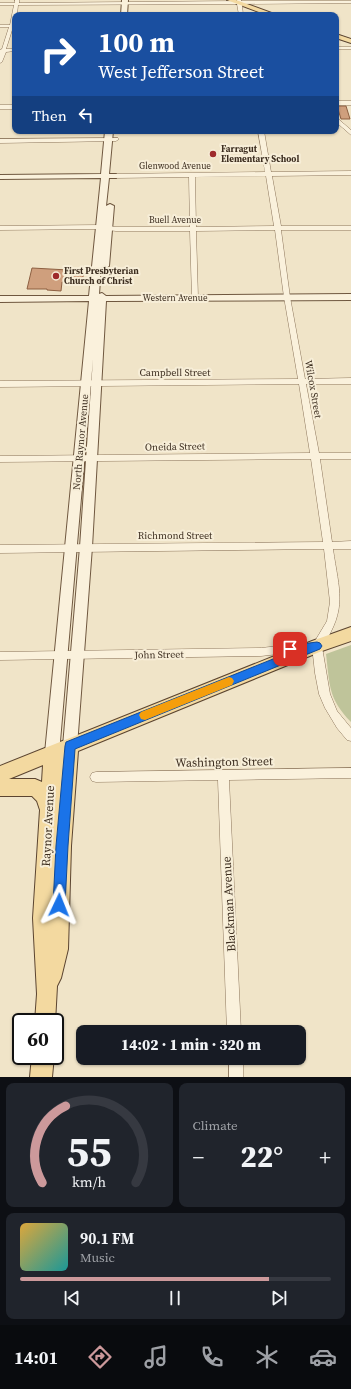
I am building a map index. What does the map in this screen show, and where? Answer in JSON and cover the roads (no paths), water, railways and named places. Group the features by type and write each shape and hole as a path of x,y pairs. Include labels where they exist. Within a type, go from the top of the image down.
{"main road":[{"path":"230,0 266,12"},
{"path":"119,12 122,2"},
{"path":"122,2 124,12"},
{"path":"339,37 351,41"},
{"name":"North Raynor Avenue","path":"111,137 115,154"},
{"name":"North Raynor Avenue","path":"52,753 79,458 91,383 104,227 111,174 111,137"},
{"name":"Glenwood Avenue","path":"0,177 111,174"},
{"name":"Western Avenue","path":"0,299 351,297"},
{"name":"North Raynor Avenue","path":"70,746 92,458 91,383"},
{"path":"0,774 317,646 351,634"},
{"name":"Raynor Avenue","path":"47,994 58,949 62,846 70,746"},
{"name":"Raynor Avenue","path":"46,1013 47,994 43,918 52,753"},
{"path":"0,787 35,788 45,796 48,810"},
{"path":"41,1077 42,1065"}],"street":[{"path":"0,4 17,2 351,2"},
{"path":"15,12 17,2"},
{"path":"239,2 241,12"},
{"path":"0,26 12,26"},
{"path":"0,62 2,51 12,28"},
{"path":"339,48 351,48"},
{"path":"2,51 12,50"},
{"path":"339,104 351,104"},
{"path":"0,107 12,107"},
{"path":"339,122 351,133"},
{"name":"Wilcox Street","path":"261,134 278,229 287,297 315,456 335,593 335,608 332,624 317,646"},
{"path":"0,140 111,137"},
{"name":"Glenwood Avenue","path":"111,174 192,176 351,173"},
{"path":"192,176 196,298"},
{"name":"Buell Avenue","path":"0,228 351,228"},
{"name":"Campbell Street","path":"0,384 351,381"},
{"name":"Oneida Street","path":"0,459 351,456"},
{"name":"Richmond Street","path":"0,549 351,545"},
{"path":"317,646 322,690 329,709 351,736"},
{"name":"John Street","path":"0,656 261,652 317,646"},
{"name":"Washington Street","path":"96,777 351,773"},
{"name":"Blackman Avenue","path":"223,775 234,1025"},
{"path":"236,1065 236,1077"}],"place":[{"name":"Farragut Elementary School","path":"213,154"},
{"name":"First Presbyterian Church of Christ","path":"56,276"}]}
